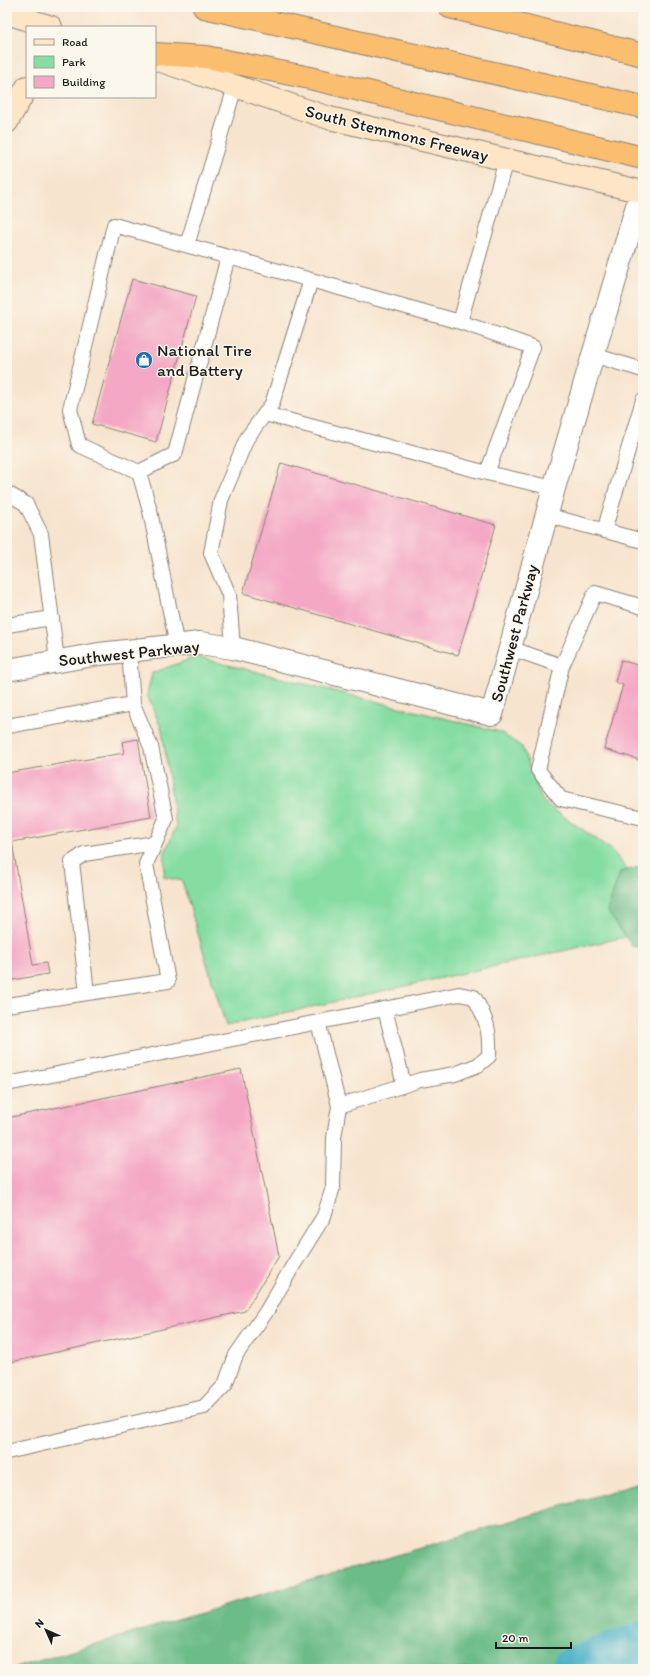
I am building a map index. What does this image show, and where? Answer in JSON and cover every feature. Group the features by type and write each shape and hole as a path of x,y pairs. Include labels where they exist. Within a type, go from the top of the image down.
{"highway":[{"path":"204,7 643,107"},
{"path":"450,7 643,55"},
{"path":"156,54 206,57 310,78 643,158"}],"main road":[{"path":"7,13 48,26"},
{"name":"South Stemmons Freeway","path":"156,59 329,118 642,192"},
{"path":"7,122 26,89"}],"street":[{"name":"Southwest Parkway","path":"7,670 57,660 200,643 233,648 492,714 546,515 642,192"}],"lane":[{"path":"187,245 235,87"},
{"path":"460,322 506,160"},
{"path":"140,472 79,445 70,408 114,225 460,322 533,347 487,473"},
{"path":"140,472 175,454 228,257"},
{"path":"233,648 229,595 211,553 221,500 247,438 272,404 311,280"},
{"path":"593,355 643,370"},
{"path":"604,531 643,400"},
{"path":"265,414 487,473 554,488"},
{"path":"140,472 150,511 176,646"},
{"path":"7,493 26,504 41,534 57,660"},
{"path":"546,515 643,541"},
{"path":"643,607 595,593 562,666 538,770 561,799 643,818"},
{"path":"7,625 52,618"},
{"path":"510,648 562,666"},
{"path":"7,1005 168,981 146,864 166,819 151,747 133,704 129,651"},
{"path":"7,726 133,704"},
{"path":"87,993 72,862 84,854 155,843"},
{"path":"7,1084 459,994 474,997 485,1016 490,1037 489,1056 478,1065 455,1074 420,1080 339,1106"},
{"path":"385,1009 404,1085"},
{"path":"7,1452 204,1407 225,1385 236,1356 266,1312 324,1216 333,1187 334,1138 339,1106 318,1022"}],"green space":[{"path":"196,657 500,732 522,747 543,802 612,850 634,879 634,935 226,1026 182,881 164,877 165,852 176,827 162,730 147,695 152,673"},
{"path":"643,866 643,948 632,946 607,911 620,872"},
{"path":"643,1482 643,1669 11,1669"}],"building":[{"name":"National Tire and Battery","path":"132,279 196,296 156,442 92,424"},
{"path":"281,463 496,525 458,655 243,593"},
{"path":"621,660 643,667 643,761 604,749 623,685 615,682"},
{"path":"138,739 151,817 12,842 33,965 46,963 48,974 7,981 7,773 124,753 122,742"},
{"path":"241,1069 279,1256 245,1311 7,1363 7,1118"}],"waterway":[{"path":"574,1669 643,1643"}],"place":[{"name":"National Tire and Battery","path":"144,360"}]}
